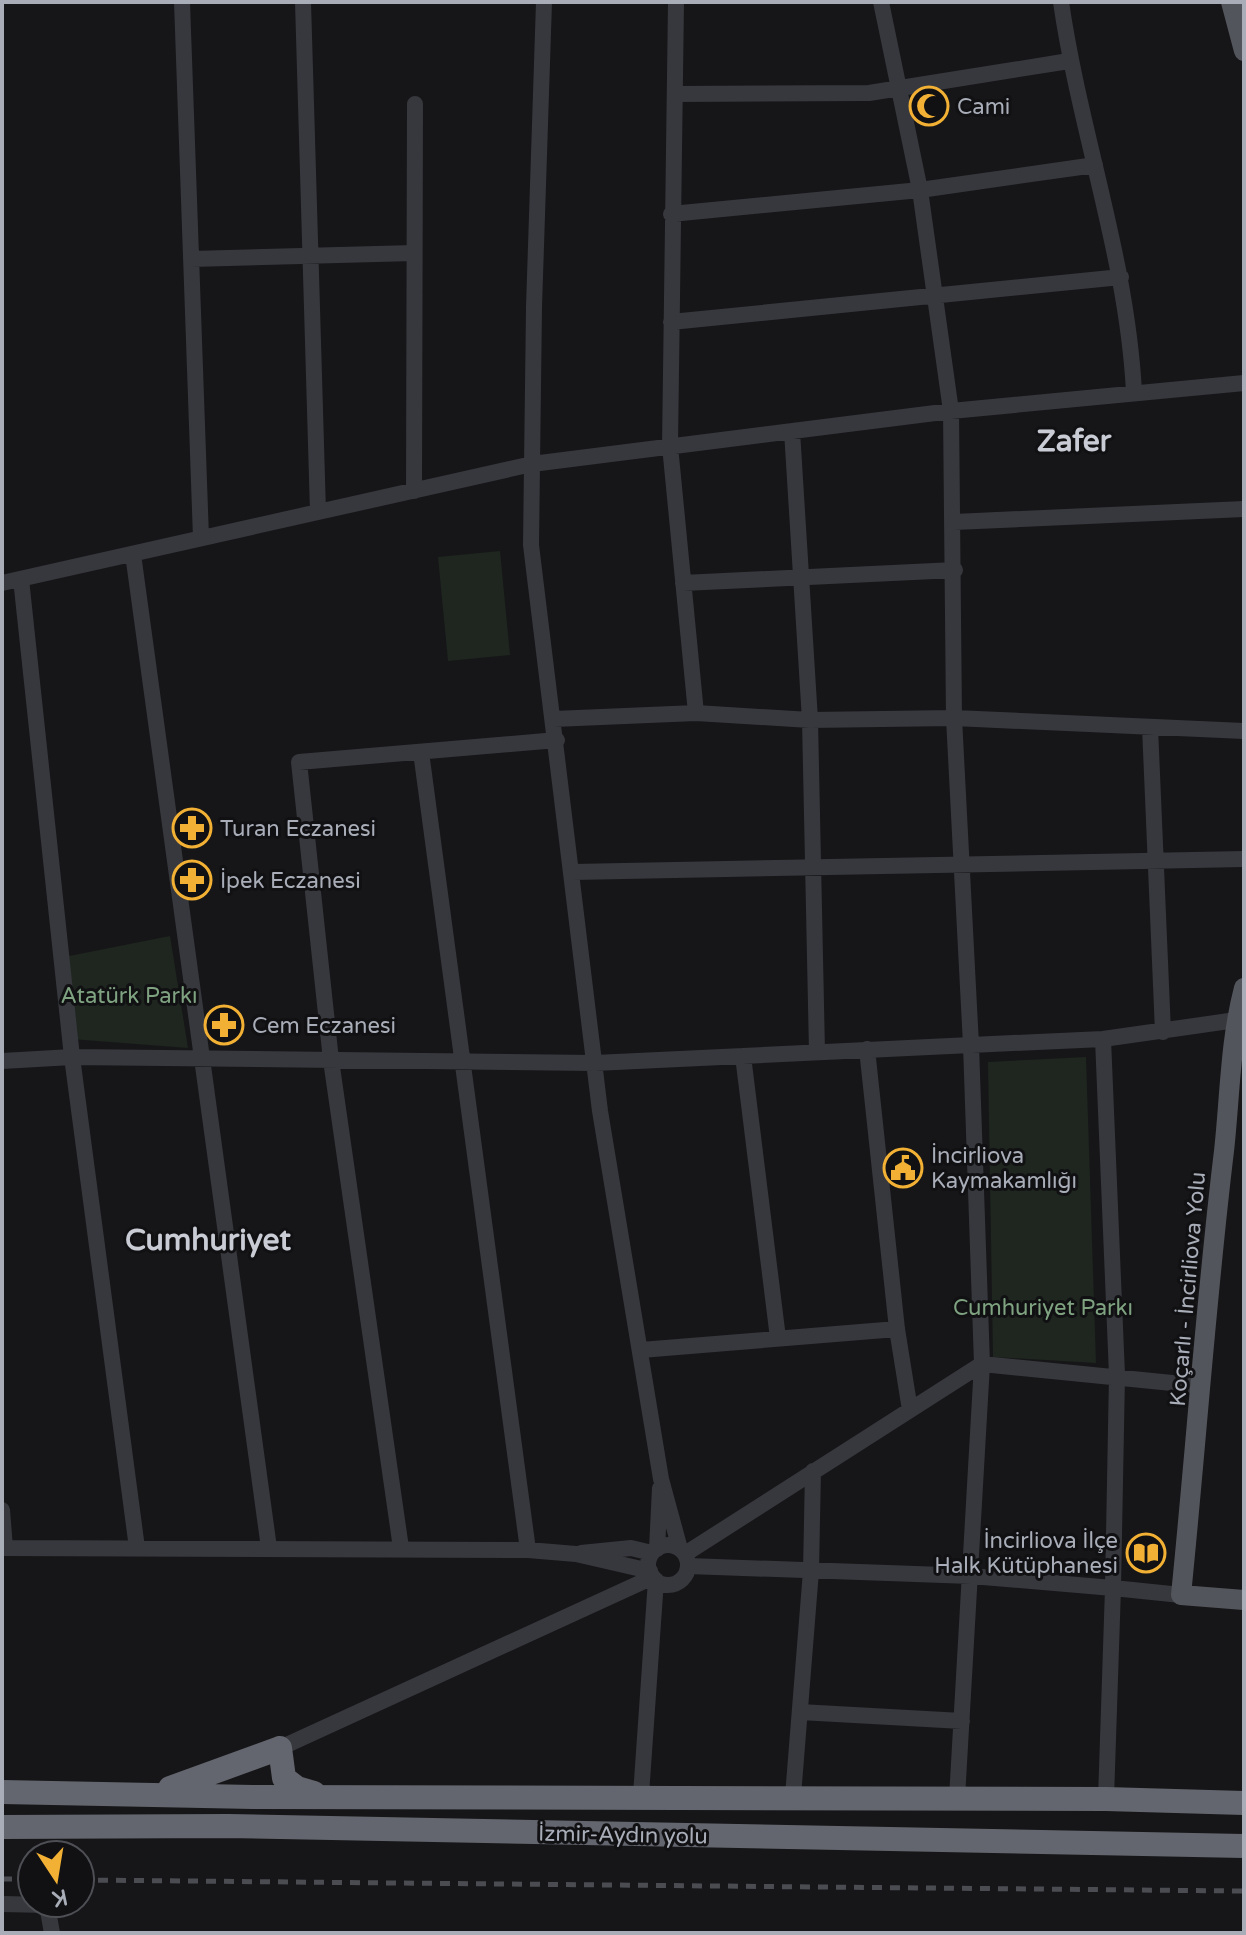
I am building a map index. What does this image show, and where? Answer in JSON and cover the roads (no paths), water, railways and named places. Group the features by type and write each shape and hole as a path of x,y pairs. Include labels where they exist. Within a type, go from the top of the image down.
{"highway":[{"path":"155,1793 280,1748"},
{"path":"243,1796 280,1748"},
{"path":"280,1748 284,1778 297,1788 328,1796"},
{"path":"239,1763 243,1796 239,1826"},
{"name":"İzmir-Aydın yolu","path":"2,1792 243,1796 793,1796 1244,1803"},
{"name":"İzmir-Aydın yolu","path":"2,1827 239,1826 1244,1846"}],"main road":[{"path":"1231,2 1244,51"},
{"name":"Koçarlı - İncirliova Yolu","path":"1181,1595 1236,1020 1244,988"},
{"path":"1181,1595 1244,1600"}],"street":[{"path":"182,2 201,538"},
{"path":"303,2 318,512"},
{"path":"544,2 531,545 595,1063 661,1479 684,1556 676,1583 576,1554"},
{"path":"676,2 670,446 696,713"},
{"path":"881,2 920,190 951,411 955,570 954,718 971,1045 982,1364 957,1798"},
{"path":"1061,2 1069,61 1121,277 1134,392"},
{"path":"676,94 852,94 1069,61"},
{"path":"414,491 415,104"},
{"path":"671,214 920,190 1095,165"},
{"path":"191,259 414,253"},
{"path":"671,322 1121,277"},
{"path":"2,583 532,464 951,411 1244,383"},
{"path":"792,431 810,720 817,1052"},
{"path":"954,522 1244,509"},
{"path":"133,554 269,1548"},
{"path":"683,583 955,570"},
{"path":"21,579 64,957 72,1057 137,1548"},
{"path":"554,719 696,713 810,720 954,718 1244,731"},
{"path":"1150,727 1163,1032"},
{"path":"401,1548 331,1060 299,762 557,740"},
{"path":"421,752 528,1550"},
{"path":"573,872 1244,859"},
{"path":"2,1061 72,1057 595,1063 1103,1039 1236,1020"},
{"path":"1103,1039 1117,1375 1106,1799"},
{"path":"867,1049 897,1329 910,1410"},
{"path":"743,1056 778,1338"},
{"path":"641,1350 897,1329"},
{"path":"684,1556 982,1364 1117,1375 1202,1386"},
{"path":"793,1796 811,1571 813,1471"},
{"path":"641,1795 661,1479"},
{"path":"2,1510 4,1548 401,1548 576,1554 631,1548 655,1551 669,1545 684,1556 811,1571 971,1576 1181,1595"},
{"path":"280,1748 653,1576"},
{"path":"800,1712 962,1721"},
{"path":"2,1904 47,1905 52,1933"}],"railway":[{"path":"2,1879 16,1879"},
{"path":"96,1880 1244,1891"}],"place":[{"name":"Cami","path":"929,106"},
{"name":"Turan Eczanesi","path":"192,828"},
{"name":"İpek Eczanesi","path":"192,880"},
{"name":"Cem Eczanesi","path":"224,1025"},
{"name":"İncirliova Kaymakamlığı","path":"903,1168"},
{"name":"İncirliova İlçe Halk Kütüphanesi","path":"1146,1553"}],"district":[{"name":"Zafer","path":"1074,441"},
{"name":"Cumhuriyet","path":"208,1240"}],"park label":[{"name":"Atatürk Parkı","path":"129,995"},
{"name":"Cumhuriyet Parkı","path":"1043,1307"}]}
